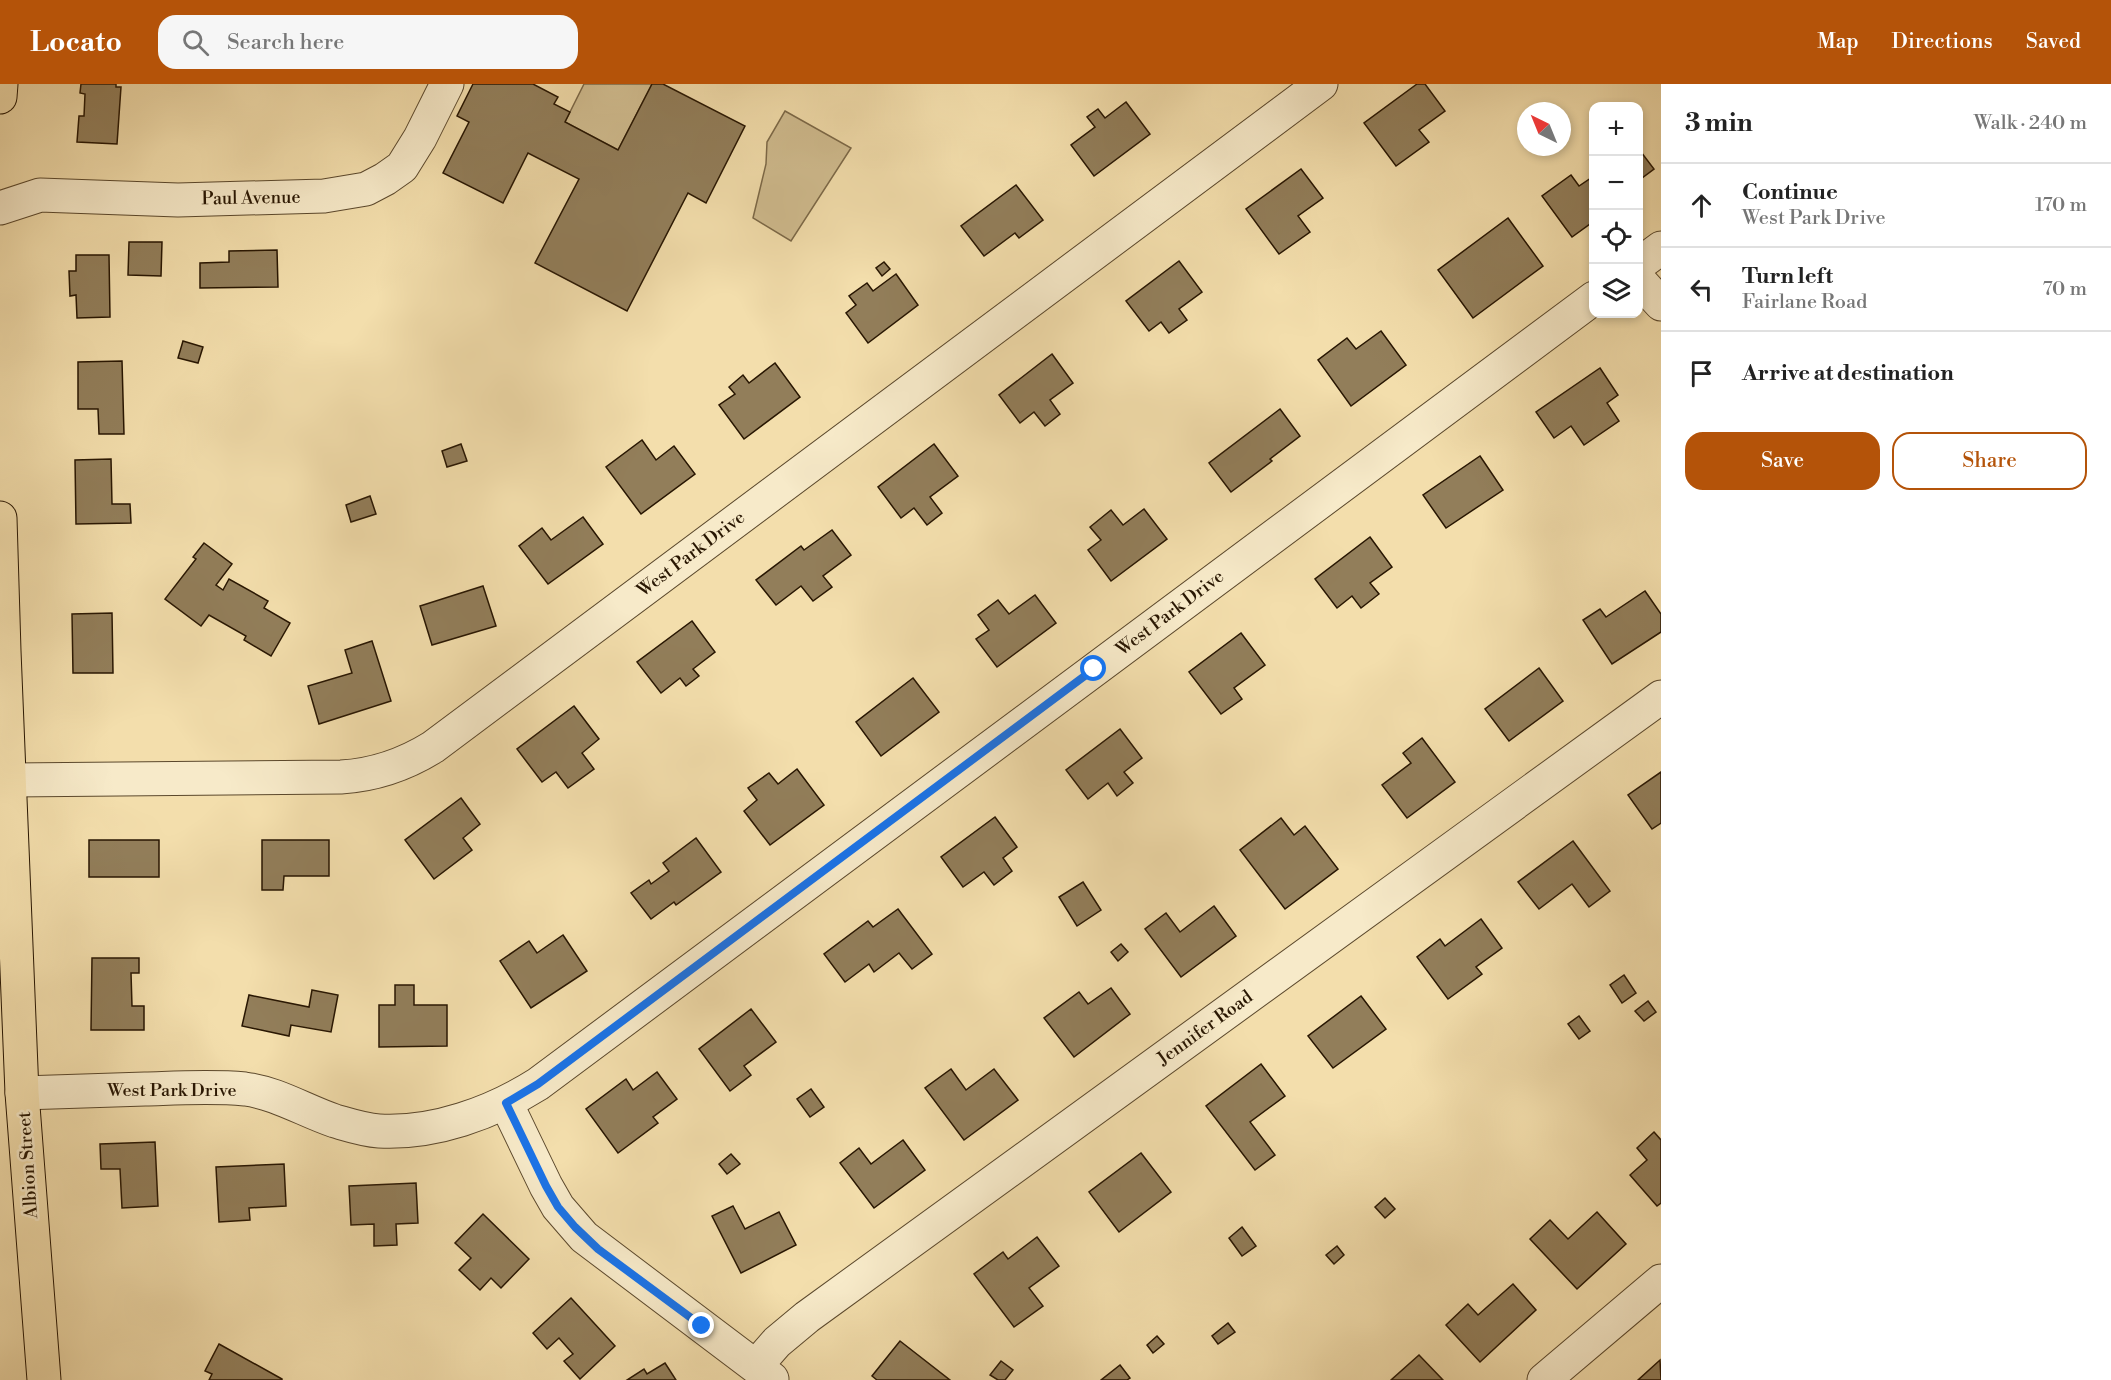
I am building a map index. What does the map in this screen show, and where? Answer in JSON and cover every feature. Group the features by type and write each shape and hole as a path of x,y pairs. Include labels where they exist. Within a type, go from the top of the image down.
{"main road":[{"path":"0,97 1,84"},
{"name":"Albion Street","path":"0,518 22,1093 44,1380"}],"street":[{"name":"Paul Avenue","path":"0,208 40,195 178,200 324,196 366,189 402,167 420,138 447,84"},
{"name":"West Park Drive","path":"10,780 348,777 369,775 409,761 452,732 1321,84"},
{"path":"1639,264 1661,248"},
{"path":"1643,284 1661,304"},
{"name":"West Park Drive","path":"22,1093 204,1087 251,1090 265,1093 333,1120 378,1131 433,1126 506,1103 538,1084 1589,301"},
{"name":"Jennifer Road","path":"764,1373 777,1342 807,1317 1661,697"},
{"path":"506,1103 554,1200 584,1237 764,1373"},
{"path":"1544,1380 1661,1281"}],"shaded area":[{"path":"584,84 652,84 618,150 565,122"},
{"path":"785,111 851,148 791,241 753,218 766,164 767,142"}],"building":[{"path":"81,84 116,84 116,87 121,87 117,144 77,142 79,116 84,116 85,94 80,93"},
{"path":"473,84 533,84 558,97 554,104 570,112 565,122 618,150 652,84 663,84 745,126 706,203 688,193 627,311 535,263 579,179 528,153 503,203 443,173 469,122 457,116"},
{"path":"1417,84 1425,84 1445,111 1419,130 1429,142 1396,166 1364,123"},
{"path":"1126,102 1150,134 1094,176 1071,145 1095,127 1087,117 1098,109 1105,118"},
{"path":"1643,155 1654,169 1643,177"},
{"path":"1301,169 1323,198 1298,216 1310,232 1279,254 1246,209"},
{"path":"1571,175 1579,186 1589,179 1589,225 1572,237 1542,196"},
{"path":"1016,185 1043,220 1019,238 1015,233 984,256 961,226"},
{"path":"1508,218 1543,266 1473,318 1438,270"},
{"path":"129,242 162,242 161,276 128,275"},
{"path":"277,250 278,287 200,288 200,263 229,262 229,251"},
{"path":"76,255 109,255 110,317 77,318 76,295 70,296 69,271 76,271"},
{"path":"1179,261 1202,292 1179,309 1187,320 1169,333 1161,322 1149,331 1126,301"},
{"path":"884,262 890,269 882,276 876,268"},
{"path":"896,274 918,305 868,343 846,313 856,305 849,296 867,283 873,291"},
{"path":"1381,331 1406,365 1351,406 1318,360 1347,338 1356,349"},
{"path":"183,341 203,347 198,363 178,358"},
{"path":"1052,354 1073,383 1050,400 1060,414 1045,426 1034,412 1020,423 999,395"},
{"path":"122,361 124,434 99,434 98,409 78,409 78,362"},
{"path":"775,363 800,397 744,439 719,405 735,394 729,387 743,375 749,383"},
{"path":"1600,368 1618,395 1607,403 1619,421 1584,445 1571,426 1554,438 1536,412"},
{"path":"1280,409 1300,436 1231,492 1209,463"},
{"path":"642,440 656,460 674,446 695,474 641,514 606,467"},
{"path":"461,444 467,461 447,467 442,451"},
{"path":"934,444 958,476 930,497 942,513 927,525 914,508 901,518 878,487"},
{"path":"1480,456 1503,490 1446,528 1423,495"},
{"path":"111,459 112,504 130,504 131,523 76,524 75,460"},
{"path":"370,496 376,514 351,522 346,505"},
{"path":"1144,509 1167,539 1111,581 1088,550 1101,540 1090,527 1111,510 1123,525"},
{"path":"583,517 603,544 548,584 519,546 542,528 551,540"},
{"path":"832,530 851,555 823,576 832,587 813,601 801,586 776,605 756,580 801,546 804,550"},
{"path":"1370,537 1392,567 1370,583 1379,594 1361,608 1352,596 1337,608 1315,579"},
{"path":"204,543 232,564 216,585 223,590 229,579 268,601 264,608 290,623 271,656 244,640 246,636 209,615 201,626 165,599 196,559 193,557"},
{"path":"483,586 496,626 432,645 420,606"},
{"path":"1645,591 1661,614 1661,632 1612,664 1583,620 1600,609 1606,617"},
{"path":"1035,595 1056,623 997,667 976,639 989,630 978,615 998,600 1009,614"},
{"path":"112,613 113,673 73,673 72,614"},
{"path":"692,621 715,652 693,669 699,676 686,686 680,678 661,693 637,662"},
{"path":"1241,633 1265,665 1234,688 1242,699 1221,714 1189,672"},
{"path":"372,641 391,701 319,724 308,686 352,673 345,650"},
{"path":"1539,668 1563,701 1509,741 1485,709"},
{"path":"913,678 939,712 881,756 856,722"},
{"path":"574,706 599,739 582,753 594,769 568,788 556,772 542,782 517,749"},
{"path":"1120,729 1142,758 1124,772 1133,783 1117,796 1108,783 1088,799 1066,770"},
{"path":"1422,738 1455,782 1407,818 1382,785 1411,763 1403,753"},
{"path":"797,769 824,805 770,845 744,811 757,800 748,788 769,773 778,784"},
{"path":"1661,772 1661,823 1652,829 1628,795"},
{"path":"461,798 480,824 463,838 472,850 434,879 405,840"},
{"path":"995,817 1017,847 1003,858 1012,871 994,885 984,872 963,887 941,857"},
{"path":"1281,818 1294,835 1305,826 1338,869 1285,909 1240,850"},
{"path":"696,838 721,872 676,905 674,902 651,919 631,893 649,880 651,884 669,871 663,863"},
{"path":"89,840 159,840 159,877 89,877"},
{"path":"262,840 329,840 329,876 284,876 283,890 262,890"},
{"path":"1573,841 1610,891 1589,907 1572,884 1539,909 1518,882"},
{"path":"1083,882 1101,910 1077,926 1059,897"},
{"path":"1214,906 1236,936 1181,977 1145,929 1166,913 1180,932"},
{"path":"898,909 932,954 912,969 899,953 874,972 869,964 845,982 824,954 868,921 873,927"},
{"path":"1481,919 1502,948 1476,967 1482,974 1448,999 1417,957 1440,939 1445,946"},
{"path":"563,935 587,971 531,1008 500,961 529,941 537,953"},
{"path":"1121,944 1128,952 1118,961 1111,952"},
{"path":"92,958 139,958 139,973 131,973 132,1006 144,1006 144,1030 91,1030"},
{"path":"1624,975 1636,993 1622,1003 1610,985"},
{"path":"395,985 414,985 414,1005 447,1005 447,1046 379,1047 379,1005 395,1005"},
{"path":"1111,988 1130,1014 1074,1057 1044,1018 1079,992 1088,1004"},
{"path":"312,990 338,995 331,1032 291,1025 289,1036 242,1026 249,995 309,1007"},
{"path":"1361,996 1386,1029 1333,1068 1308,1036"},
{"path":"1648,1001 1656,1012 1644,1021 1635,1011"},
{"path":"751,1009 776,1042 744,1066 751,1075 730,1091 699,1049"},
{"path":"1579,1016 1590,1031 1579,1039 1568,1024"},
{"path":"1261,1064 1285,1096 1250,1122 1275,1155 1255,1170 1206,1106"},
{"path":"951,1069 966,1090 994,1069 1018,1100 964,1140 925,1088"},
{"path":"657,1072 677,1099 653,1117 658,1123 618,1153 586,1109 626,1079 633,1090"},
{"path":"811,1089 824,1107 810,1117 797,1099"},
{"path":"1654,1132 1661,1140 1661,1203 1657,1206 1630,1175 1647,1160 1637,1148"},
{"path":"903,1140 925,1170 874,1208 840,1163 859,1148 871,1164"},
{"path":"155,1142 158,1206 122,1208 120,1169 101,1169 100,1144"},
{"path":"1141,1153 1171,1192 1119,1232 1089,1192"},
{"path":"731,1154 740,1164 727,1174 719,1164"},
{"path":"284,1164 286,1206 249,1208 250,1220 219,1222 216,1167"},
{"path":"416,1183 418,1223 396,1224 397,1245 374,1246 374,1224 351,1225 349,1186"},
{"path":"1385,1198 1395,1209 1385,1218 1375,1207"},
{"path":"733,1206 745,1229 779,1212 796,1245 741,1273 712,1216"},
{"path":"1597,1212 1626,1244 1577,1289 1530,1239 1550,1220 1568,1239"},
{"path":"483,1214 529,1259 501,1288 491,1278 480,1290 459,1270 471,1258 455,1243"},
{"path":"1242,1227 1256,1246 1242,1256 1229,1238"},
{"path":"1037,1237 1059,1266 1029,1288 1043,1306 1014,1327 974,1274 1003,1252 1008,1259"},
{"path":"1337,1246 1344,1255 1334,1264 1326,1255"},
{"path":"1513,1284 1536,1310 1480,1362 1446,1325 1468,1304 1478,1315"},
{"path":"571,1298 615,1346 580,1379 564,1361 573,1354 559,1338 547,1349 533,1333"},
{"path":"1228,1323 1235,1332 1218,1344 1212,1336"},
{"path":"1157,1336 1164,1344 1153,1353 1147,1345"},
{"path":"900,1341 950,1380 877,1380 872,1376"},
{"path":"219,1344 282,1380 209,1380 212,1374 205,1371"},
{"path":"1419,1355 1443,1380 1391,1380"},
{"path":"1660,1360 1661,1380 1638,1380"},
{"path":"1001,1361 1013,1370 1005,1380 998,1380 990,1375"},
{"path":"665,1363 676,1380 627,1380 644,1369 647,1374"},
{"path":"1120,1365 1130,1378 1101,1380"}],"route":[{"path":"702,1326 654,1288 598,1249 575,1227 558,1207 546,1186 506,1103 538,1084 1094,669"}]}
